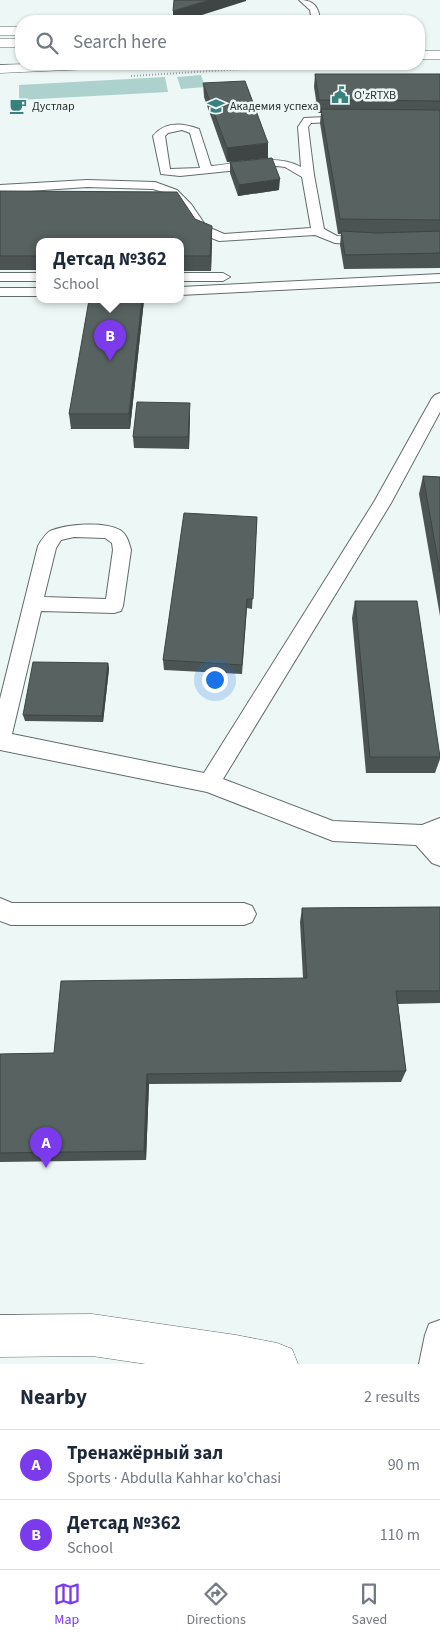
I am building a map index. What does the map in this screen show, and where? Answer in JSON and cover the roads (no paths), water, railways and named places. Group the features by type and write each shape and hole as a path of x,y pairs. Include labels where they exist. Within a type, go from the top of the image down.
{"main road":[{"path":"0,31 15,31"},
{"path":"0,44 15,43"},
{"path":"425,55 440,55"},
{"path":"0,56 15,56"},
{"path":"0,69 15,68"},
{"path":"0,1336 92,1335 277,1364"}],"lane":[{"path":"303,0 314,9 315,15"},
{"path":"360,118 308,120 303,127 308,175 318,230 327,238 348,241 385,241"},
{"path":"206,170 195,131 183,128 164,130 159,136 165,172 172,174 277,163 288,164 308,175"},
{"path":"0,188 131,183 166,188 188,205 201,229 224,238 318,230"},
{"path":"0,277 36,277"},
{"path":"184,277 241,277"},
{"path":"184,291 440,278"},
{"path":"0,292 36,292"},
{"path":"209,783 382,503 440,398"},
{"path":"33,604 114,606 122,550 120,541 115,535 107,532 74,531 55,536 47,546 0,740 209,783 332,831 431,832 440,856"},
{"path":"0,909 11,914 244,914"},
{"path":"435,1364 440,1336"}],"place":[{"name":"O'zRTXB","path":"340,95"},
{"name":"Дустлар","path":"18,106"},
{"name":"Академия успеха","path":"216,106"},
{"name":"Детсад №362","path":"110,361"},
{"name":"Тренажёрный зал","path":"46,1168"}]}
